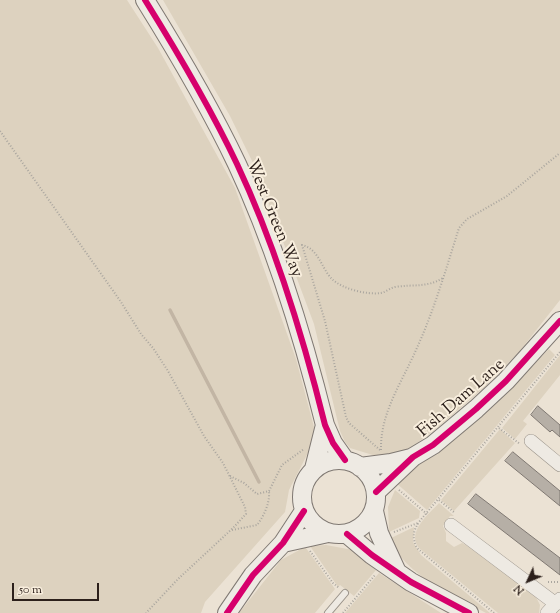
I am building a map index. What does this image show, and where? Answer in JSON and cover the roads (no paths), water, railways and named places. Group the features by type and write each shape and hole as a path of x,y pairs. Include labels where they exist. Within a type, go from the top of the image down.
{"street":[{"name":"West Green Way","path":"145,0 188,70 237,164 270,244 291,304 325,425 333,443 353,464"},
{"name":"Fish Dam Lane","path":"376,492 413,457 433,445 476,410 506,381 560,321"},
{"name":"West Green Way","path":"309,470 325,425"},
{"path":"531,441 560,465"},
{"name":"Fish Dam Lane","path":"353,464 391,463 413,457"},
{"path":"227,613 253,574 283,544 302,502 304,484 309,470 329,461 353,464 373,482 376,492 374,511 379,534 390,567"},
{"path":"300,506 314,525 328,533"},
{"path":"283,544 328,533 347,534 363,526 374,511"},
{"path":"454,531 554,605"},
{"path":"347,534 390,567 426,591 469,613"}],"lane":[{"path":"328,613 345,593"}],"waterway":[{"path":"170,310 259,482"}]}
